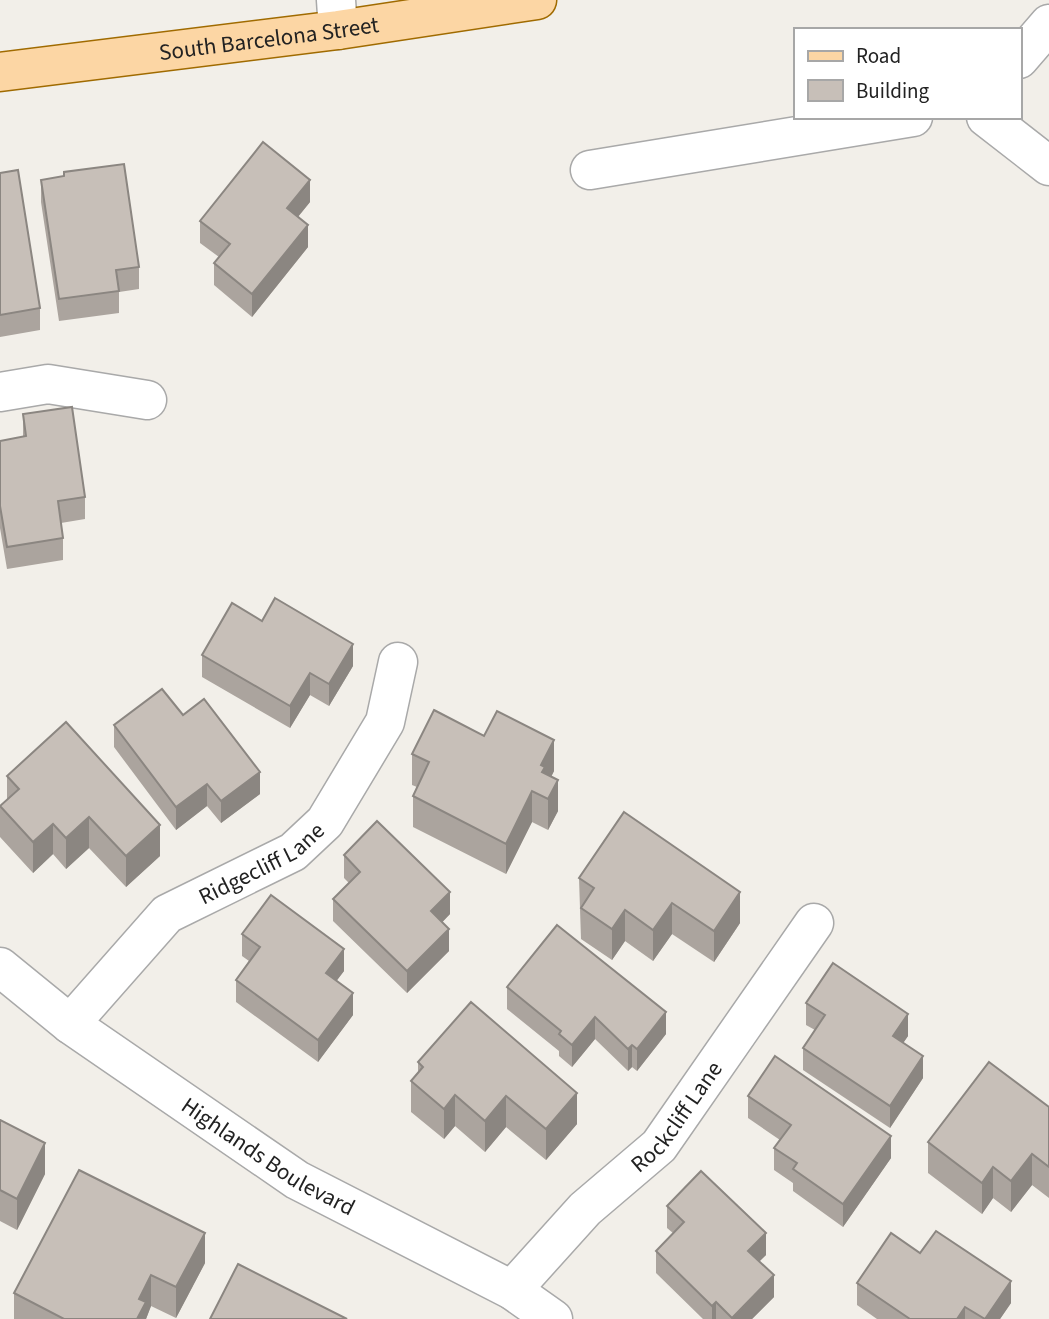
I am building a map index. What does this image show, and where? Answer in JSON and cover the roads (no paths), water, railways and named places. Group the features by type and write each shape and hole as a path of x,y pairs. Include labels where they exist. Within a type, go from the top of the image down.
{"main road":[{"name":"South Barcelona Street","path":"0,72 337,15 537,0"}],"street":[{"path":"1021,57 1049,24"},
{"path":"590,170 901,119"},
{"path":"989,119 1049,166"},
{"path":"0,392 48,384 147,400"},
{"name":"Ridgecliff Lane","path":"70,1024 167,914 293,852 325,822 385,722 398,662"},
{"name":"Rockcliff Lane","path":"512,1290 585,1209 659,1146 814,923"},
{"name":"Highlands Boulevard","path":"0,967 70,1024 297,1181 512,1290 553,1319"}]}
